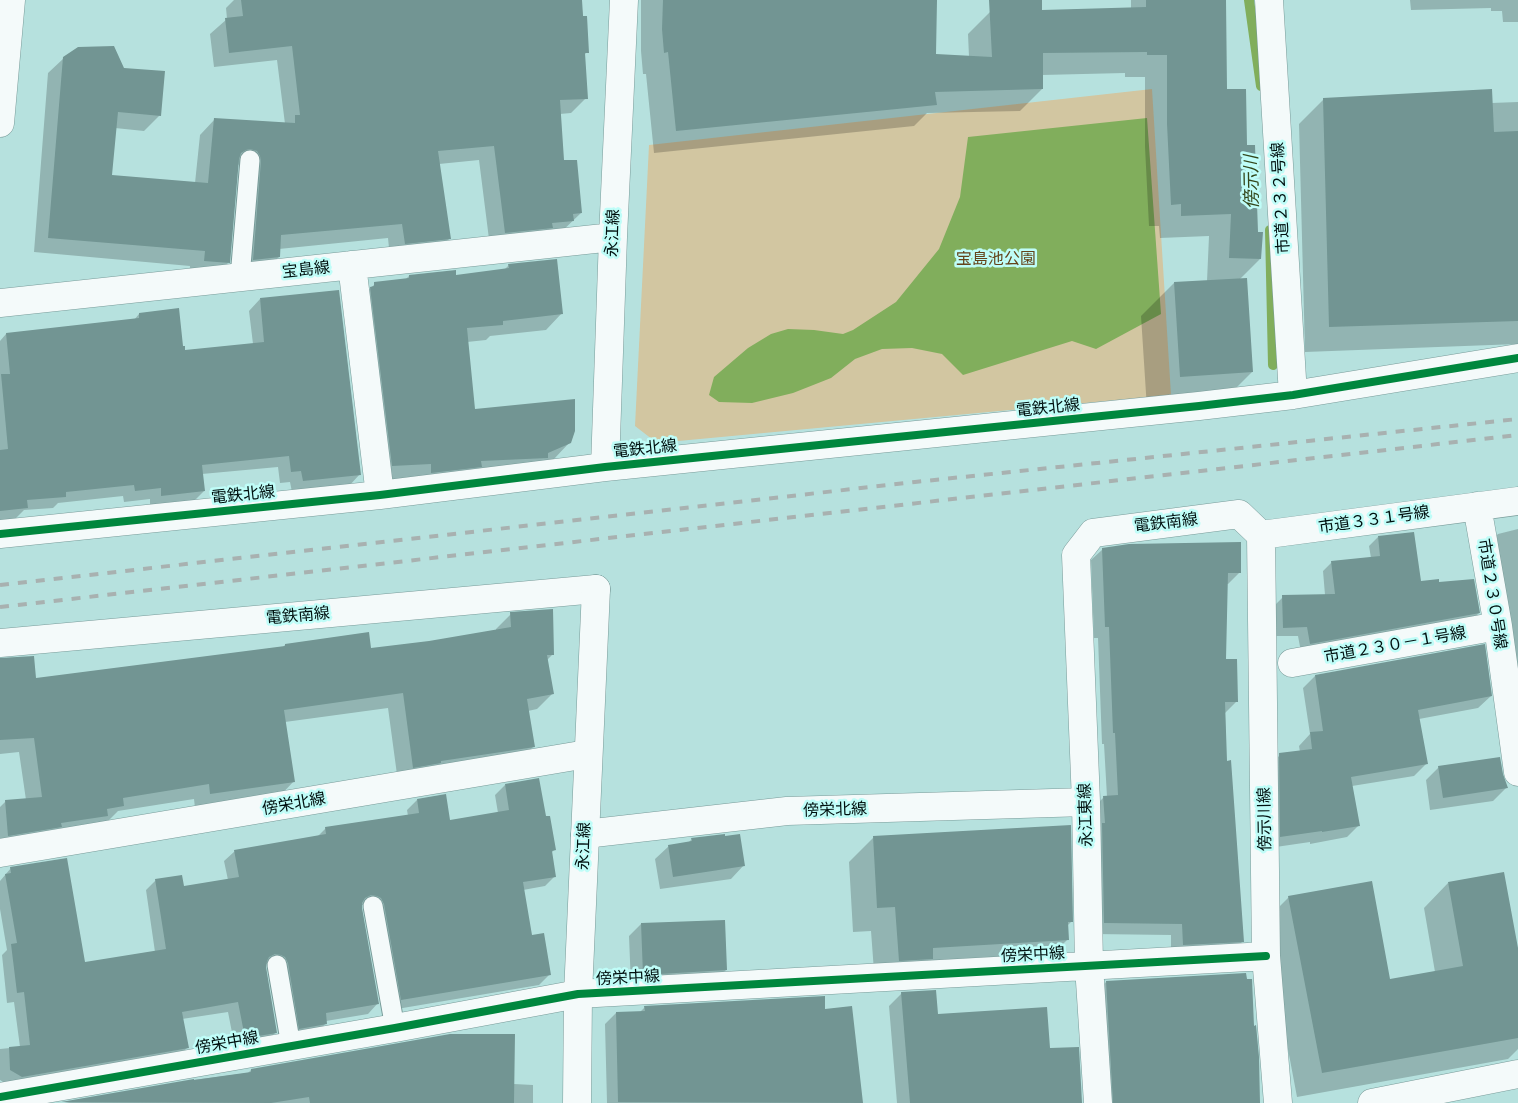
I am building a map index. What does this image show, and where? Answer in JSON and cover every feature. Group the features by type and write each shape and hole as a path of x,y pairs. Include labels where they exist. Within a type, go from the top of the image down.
{"street":[{"path":"0,123 11,0"},
{"name":"永江線","path":"604,467 612,237 624,0"},
{"name":"市道２３２号線","path":"1269,0 1293,395"},
{"name":"宝島線","path":"0,302 612,237"},
{"path":"352,265 380,495"},
{"name":"電鉄北線","path":"0,534 380,495 604,467 1199,406 1293,395 1518,358"},
{"name":"市道３３１号線","path":"1261,535 1518,501"},
{"name":"市道２３０号線","path":"1477,506 1498,626 1518,772"},
{"name":"電鉄南線","path":"1093,532 1239,514 1261,535"},
{"name":"永江東線","path":"1093,532 1076,555 1086,802 1089,966 1098,1103"},
{"name":"傍示川線","path":"1261,535 1266,956 1278,1103"},
{"name":"永江線","path":"577,1103 578,994 587,754 596,589"},
{"name":"電鉄南線","path":"0,643 596,589"},
{"name":"市道２３０－１号線","path":"1292,664 1498,626"},
{"name":"傍栄北線","path":"0,853 587,754"},
{"name":"傍栄北線","path":"585,834 787,812 1086,802"},
{"name":"傍栄中線","path":"0,1096 395,1028 578,994 1266,956"},
{"path":"1372,1103 1518,1074"}],"lane":[{"path":"240,277 250,160"},
{"path":"373,906 395,1028"},
{"path":"277,965 291,1046"}],"green space":[{"name":"宝島池公園","path":"1152,89 1171,395 657,443 635,426 649,145"}],"shaded area":[{"path":"1147,118 1161,314 1096,349 1072,341 963,375 942,354 912,348 882,349 855,359 831,378 793,393 752,403 719,402 709,395 714,377 748,348 771,334 788,329 843,334 853,330 896,302 939,249 960,197 968,137"}],"building":[{"path":"241,0 582,0 583,16 587,16 589,53 585,53 588,99 560,100 564,160 577,160 582,213 573,214 574,221 552,223 553,228 505,233 494,146 438,151 451,239 405,244 402,224 281,235 280,257 253,260 261,161 257,151 250,149 241,153 239,159 230,263 204,261 205,251 48,238 63,57 78,47 114,46 124,68 165,71 161,116 118,112 112,175 208,183 214,118 295,123 295,115 300,115 292,46 229,53 225,18 243,16"},
{"path":"663,0 937,0 936,54 992,57 989,0 1042,0 1042,10 1146,7 1146,0 1226,0 1227,89 1246,89 1247,145 1255,145 1258,232 1263,232 1261,259 1229,258 1231,214 1181,216 1181,204 1171,205 1167,124 1167,55 1147,55 1147,52 1043,53 1043,89 935,92 937,105 676,131 668,52 664,53 662,29"},
{"path":"1492,89 1494,132 1518,131 1518,321 1329,327 1323,98"},
{"path":"557,259 563,314 503,321 503,325 467,328 475,409 575,399 575,431 571,443 548,453 548,458 481,461 482,467 431,473 431,464 392,466 370,287 374,286 374,282 409,278 409,275 456,270 456,275 509,268 508,264"},
{"path":"1247,278 1253,372 1180,377 1174,282"},
{"path":"339,290 361,475 303,481 301,471 291,472 289,456 202,465 205,491 161,496 161,488 135,491 134,485 66,492 66,497 27,500 28,508 0,511 0,450 8,449 1,374 10,374 6,333 139,318 139,313 179,308 185,350 264,342 260,298"},
{"path":"1414,532 1421,581 1439,579 1439,582 1474,579 1480,613 1310,644 1307,627 1283,628 1282,595 1335,594 1331,561 1380,556 1378,536"},
{"path":"1241,542 1241,573 1228,573 1226,659 1237,659 1238,702 1225,702 1227,761 1231,760 1244,942 1183,945 1182,924 1104,923 1102,823 1105,823 1103,796 1118,795 1115,733 1113,733 1109,627 1105,627 1102,548 1129,544"},
{"path":"553,609 554,655 547,655 554,694 527,699 535,747 441,761 441,763 413,768 403,693 284,710 295,782 210,794 209,784 123,798 124,806 107,809 108,816 61,823 62,827 8,836 5,800 42,797 34,738 0,740 0,658 34,656 36,678 285,646 285,644 369,632 371,648 429,641 511,627 510,612"},
{"path":"1485,644 1492,696 1418,710 1428,764 1351,777 1360,826 1280,837 1279,753 1312,749 1310,732 1323,731 1315,675"},
{"path":"1500,757 1508,788 1443,798 1438,766"},
{"path":"539,778 546,816 550,816 556,850 552,851 556,877 523,882 532,935 544,933 551,975 401,1000 384,904 381,898 371,895 365,898 362,908 379,1004 326,1013 327,1024 299,1029 288,963 285,957 275,954 269,957 266,967 277,1033 245,1038 238,1002 182,1012 189,1048 22,1077 10,1070 9,1047 30,1045 24,992 17,993 11,944 17,943 5,874 11,873 10,867 67,858 85,962 166,949 155,879 182,875 184,886 239,877 234,850 326,834 325,827 419,813 417,799 446,794 450,820 509,810 505,784"},
{"path":"1071,825 1073,922 1068,922 1069,940 933,948 933,959 899,961 895,907 877,908 873,836"},
{"path":"725,834 725,836 740,834 745,866 673,877 668,845 692,841 691,838"},
{"path":"1504,872 1518,948 1518,1038 1322,1073 1288,896 1372,881 1390,979 1463,966 1448,882"},
{"path":"725,920 727,970 643,975 641,923"},
{"path":"1246,973 1247,979 1252,979 1254,1026 1256,1025 1259,1057 1260,1103 1113,1103 1106,981"},
{"path":"936,990 938,1014 1047,1007 1050,1048 1079,1047 1082,1103 910,1103 901,992"},
{"path":"825,996 825,1009 852,1006 863,1103 618,1102 616,1012 645,1011 644,1006"},
{"path":"450,1034 515,1034 514,1103 310,1103 309,1097 271,1103 61,1102 194,1079 251,1072 251,1069"}],"waterway":[{"name":"傍示川","path":"1249,0 1261,86"},
{"name":"傍示川","path":"1270,230 1273,365"}],"railway":[{"path":"0,585 915,482 1518,419"},
{"path":"0,607 1518,435"}],"cycle path":[{"path":"0,534 380,495 605,467 1199,406 1293,395 1518,358"},
{"path":"0,1097 578,994 1266,956"}]}
